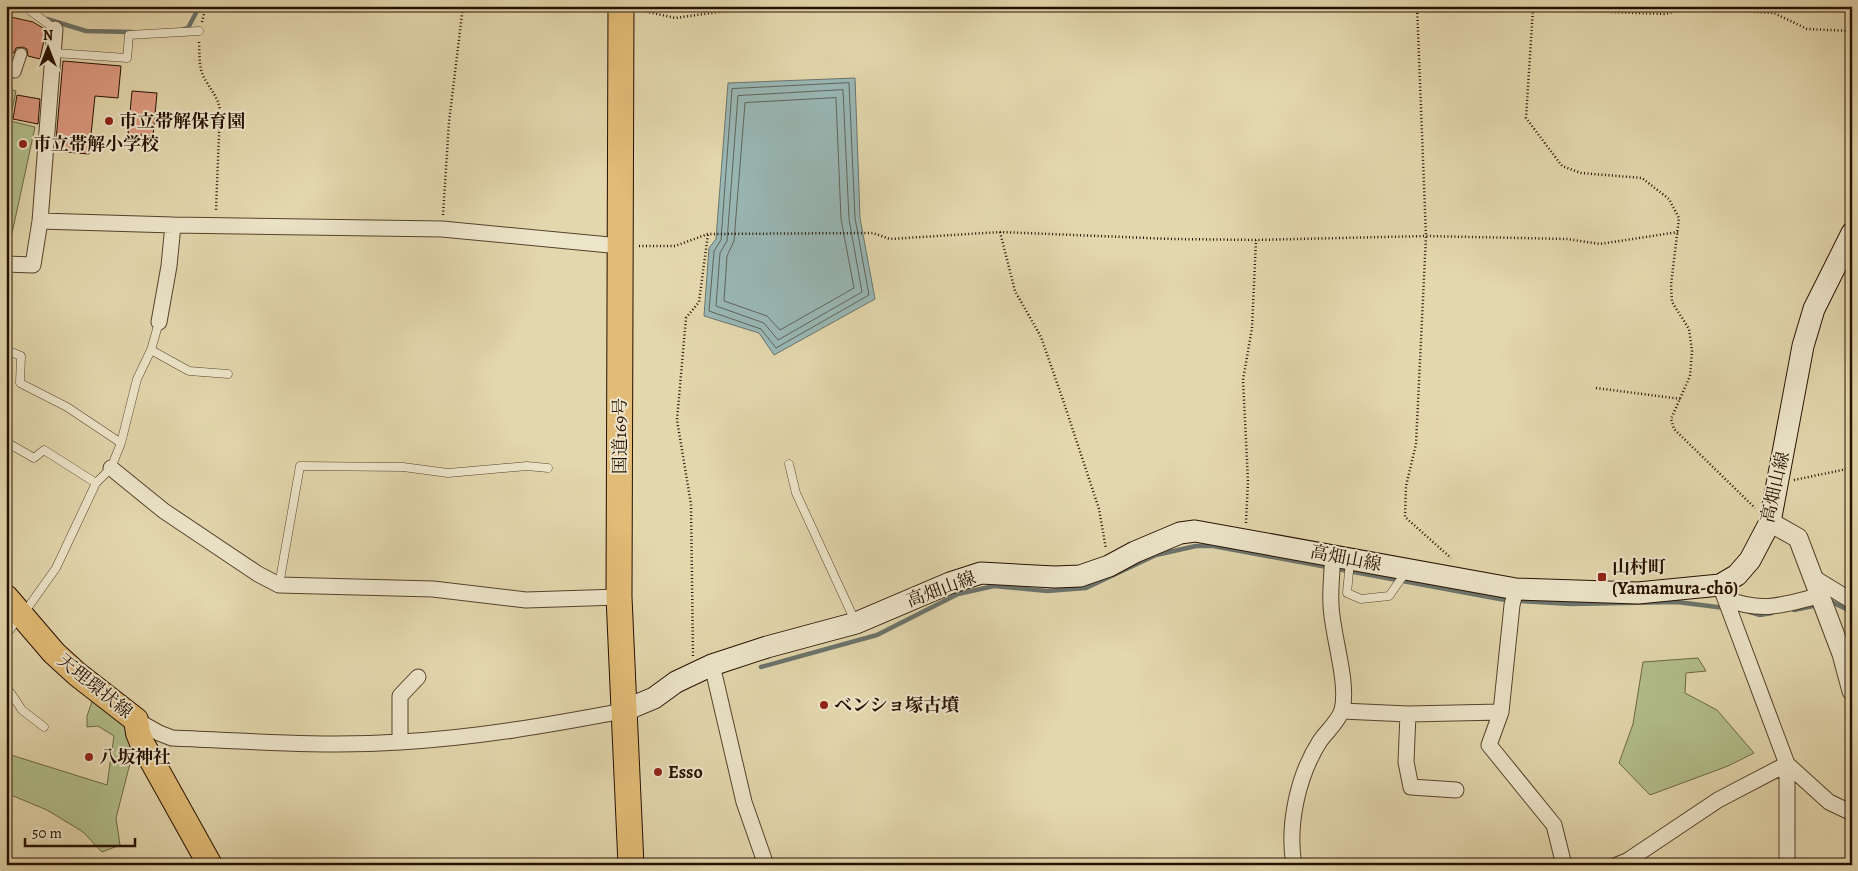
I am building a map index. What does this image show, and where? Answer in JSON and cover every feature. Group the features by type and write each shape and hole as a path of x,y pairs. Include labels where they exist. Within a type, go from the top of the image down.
{"highway":[{"name":"国道169号","path":"621,6 619,597 631,865"}],"main road":[{"name":"高畑山線","path":"623,710 654,698 703,669 767,647 856,623 950,583 981,574 1055,577 1080,576 1109,566 1135,552 1180,533 1195,531 1457,579 1514,597 1638,593 1725,595 1737,575 1750,560 1770,522 1803,346 1814,309 1852,233"},
{"name":"天理環状線","path":"16,608 54,653 71,669 136,720 142,743 210,865"}],"street":[{"path":"6,264 33,265 40,221 55,28"},
{"path":"15,72 21,54"},
{"path":"40,221 173,225 442,228 620,246"},
{"path":"159,322 169,266 173,225"},
{"path":"111,468 164,511 258,574 279,585 433,589 526,600 619,597"},
{"path":"1770,522 1798,538 1842,654 1852,691"},
{"path":"1294,865 1291,848 1295,808 1304,773 1319,742 1342,712 1343,692 1330,605 1342,557"},
{"path":"1811,576 1852,601"},
{"path":"1725,595 1745,606 1772,608 1821,602"},
{"path":"1725,595 1787,764 1788,865"},
{"path":"1514,597 1502,712 1489,745 1554,825 1564,865"},
{"path":"703,669 744,802 766,865"},
{"path":"400,742 400,696 418,677"},
{"path":"136,720 172,738 285,744 400,742 484,735 623,710"},
{"path":"1342,712 1408,714 1502,712"},
{"path":"1408,714 1406,762 1411,787 1456,790"},
{"path":"1787,764 1829,802 1852,813"},
{"path":"1617,865 1627,861 1718,800 1787,764"}],"lane":[{"path":"24,6 55,28"},
{"path":"54,53 127,58 130,35 199,31"},
{"path":"6,636 16,608 56,568 96,483 111,468 121,443 137,378 151,350 159,322"},
{"path":"6,350 21,356 20,383 67,407 121,443"},
{"path":"151,350 189,372 228,374"},
{"path":"6,442 34,458 44,450 96,483"},
{"path":"789,464 796,493 808,523 856,623"},
{"path":"279,585 300,466 403,468 448,473 527,466 548,468"},
{"path":"1342,557 1347,593 1361,599 1389,596 1408,570"},
{"path":"6,686 22,710 44,727"}],"path":[{"path":"206,6 199,31 199,66 205,80 218,98 220,110 216,225"},
{"path":"442,228 449,122 463,6"},
{"path":"631,6 647,13 675,18 763,6"},
{"path":"892,6 936,6"},
{"path":"1417,6 1426,236 1416,444 1406,486 1406,517 1453,560 1457,579"},
{"path":"1528,6 1533,9 1665,14 1690,8 1774,13 1807,29 1852,31"},
{"path":"1533,9 1526,118 1562,166 1581,173 1642,178 1669,199 1679,218 1671,285 1672,302 1690,329 1692,350 1690,376 1671,419 1674,429 1770,522"},
{"path":"620,246 675,246 708,234 873,233 890,240 1000,232 1172,240 1426,236 1567,240 1600,244 1678,232"},
{"path":"1000,232 1015,291 1041,337 1096,500 1109,566"},
{"path":"703,669 690,504 677,420 686,318 698,302 708,234"},
{"path":"1245,539 1248,481 1243,380 1252,328 1256,240"},
{"path":"1596,388 1681,399"},
{"path":"1778,483 1852,468"}],"green space":[{"path":"6,88 16,91 10,121 35,127 11,238 6,237"},
{"path":"1698,658 1706,671 1686,673 1685,693 1717,710 1754,753 1728,766 1650,795 1619,763 1633,724 1643,662"},
{"path":"94,696 125,719 134,748 116,818 120,845 102,852 83,832 47,810 6,793 6,769 11,755 107,785 114,736 98,726 87,727 87,716"}],"water":[{"path":"855,78 860,218 875,299 774,355 759,333 704,316 709,248 716,239 728,83"}],"building":[{"path":"6,16 33,22 46,30 40,59 28,56 27,49 23,47 16,48 14,53 6,51"},
{"path":"63,61 121,66 118,98 95,96 89,154 55,151"},
{"path":"132,91 157,93 153,136 128,134"},
{"path":"17,95 40,99 38,124 13,119"}],"waterway":[{"path":"184,29 188,28 197,11"},
{"path":"47,19 86,31 132,32"},
{"path":"761,667 877,635 958,594 994,586 1047,591 1086,588 1156,555 1196,546 1213,546 1505,600 1571,604 1677,602 1725,608"},
{"path":"1828,602 1832,602 1852,612"},
{"path":"1794,610 1818,605"},
{"path":"1750,612 1760,615 1772,613"}],"place":[{"name":"市立帯解保育園","path":"109,121"},
{"name":"市立帯解小学校","path":"23,144"},
{"name":"山村町 (Yamamura-chō)","path":"1602,577"},
{"name":"ベンショ塚古墳","path":"824,705"},
{"name":"八坂神社","path":"89,757"},
{"name":"Esso","path":"658,772"}]}
